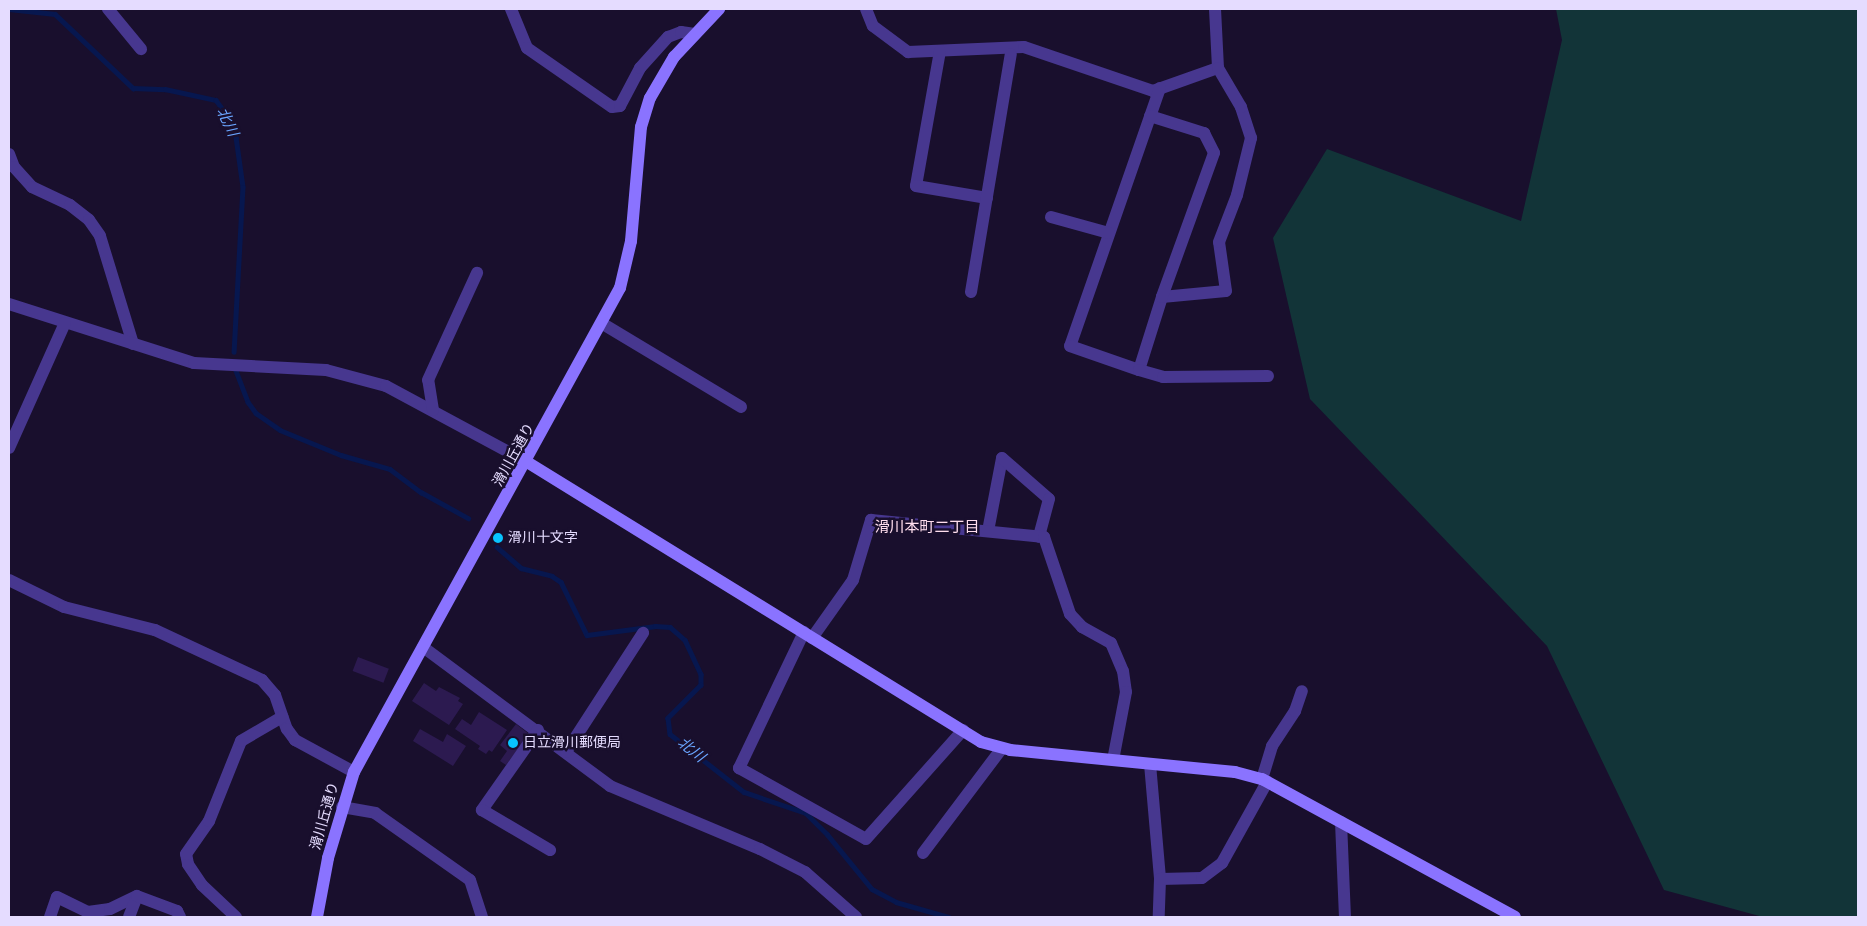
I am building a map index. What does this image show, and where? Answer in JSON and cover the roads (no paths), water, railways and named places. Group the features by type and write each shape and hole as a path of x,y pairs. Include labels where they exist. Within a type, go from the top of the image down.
{"street":[{"path":"108,9 141,49"},
{"path":"511,9 527,48 612,107 620,106 640,68 668,36 681,32 695,34"},
{"name":"滑川丘通り","path":"317,917 342,807 354,772 603,324 626,270 641,127 650,98 674,57 719,9"},
{"path":"866,9 873,26 908,52 1024,47 1153,91 1218,68"},
{"path":"1162,297 1226,291 1219,242 1237,195 1251,138 1241,106 1218,68 1215,9"},
{"path":"940,50 916,186 987,198"},
{"path":"971,292 1011,54"},
{"path":"1160,88 1070,346 1163,377 1268,376"},
{"path":"1140,370 1162,297 1214,153 1204,133 1150,116"},
{"path":"9,154 14,167 32,187 70,204 90,220 100,236 133,344"},
{"path":"1051,217 1109,233"},
{"path":"433,410 428,380 477,273"},
{"path":"9,304 194,364 326,370 386,386 527,462 981,742 1002,748 1235,772 1264,780 1515,917"},
{"path":"9,448 65,323"},
{"path":"603,324 741,407"},
{"path":"988,532 1002,458 1048,499 1039,536"},
{"path":"963,730 866,840 738,768 808,635 853,580 871,520 1044,537 1070,614 1082,628 1111,643 1123,671 1126,692 1113,760"},
{"path":"9,580 64,607 155,630 262,680 274,695 282,717 295,740 354,772"},
{"path":"566,752 643,633"},
{"path":"423,647 538,730 610,786 760,849 805,872 856,917"},
{"path":"1160,879 1202,878 1222,863 1264,780 1272,746 1295,711 1302,691"},
{"path":"236,917 202,885 188,864 186,854 209,821 241,741 282,717"},
{"path":"538,730 482,810 550,850"},
{"path":"923,853 1002,748"},
{"path":"1150,764 1160,879 1159,917"},
{"path":"342,807 375,813 470,880 482,917"},
{"path":"1341,822 1345,917"},
{"path":"129,917 137,896"},
{"path":"50,917 57,897 88,912 110,909 137,896 177,911 180,917"}],"waterway":[{"name":"北川","path":"9,9 55,14 133,88 165,89 216,100 224,111 236,137 243,187 234,352"},
{"name":"北川","path":"235,368 248,402 256,413 280,430 341,455 390,469 421,492 468,518"},
{"name":"北川","path":"497,547 521,568 552,576 561,582 587,635 655,626 670,627 685,640 701,674 701,685 668,718 670,734 744,792 806,813 827,834 872,889 896,902 949,917"}],"place":[{"name":"滑川十文字","path":"498,538"},
{"name":"日立滑川郵便局","path":"513,743"}],"district":[{"name":"滑川本町二丁目","path":"927,528"}]}
